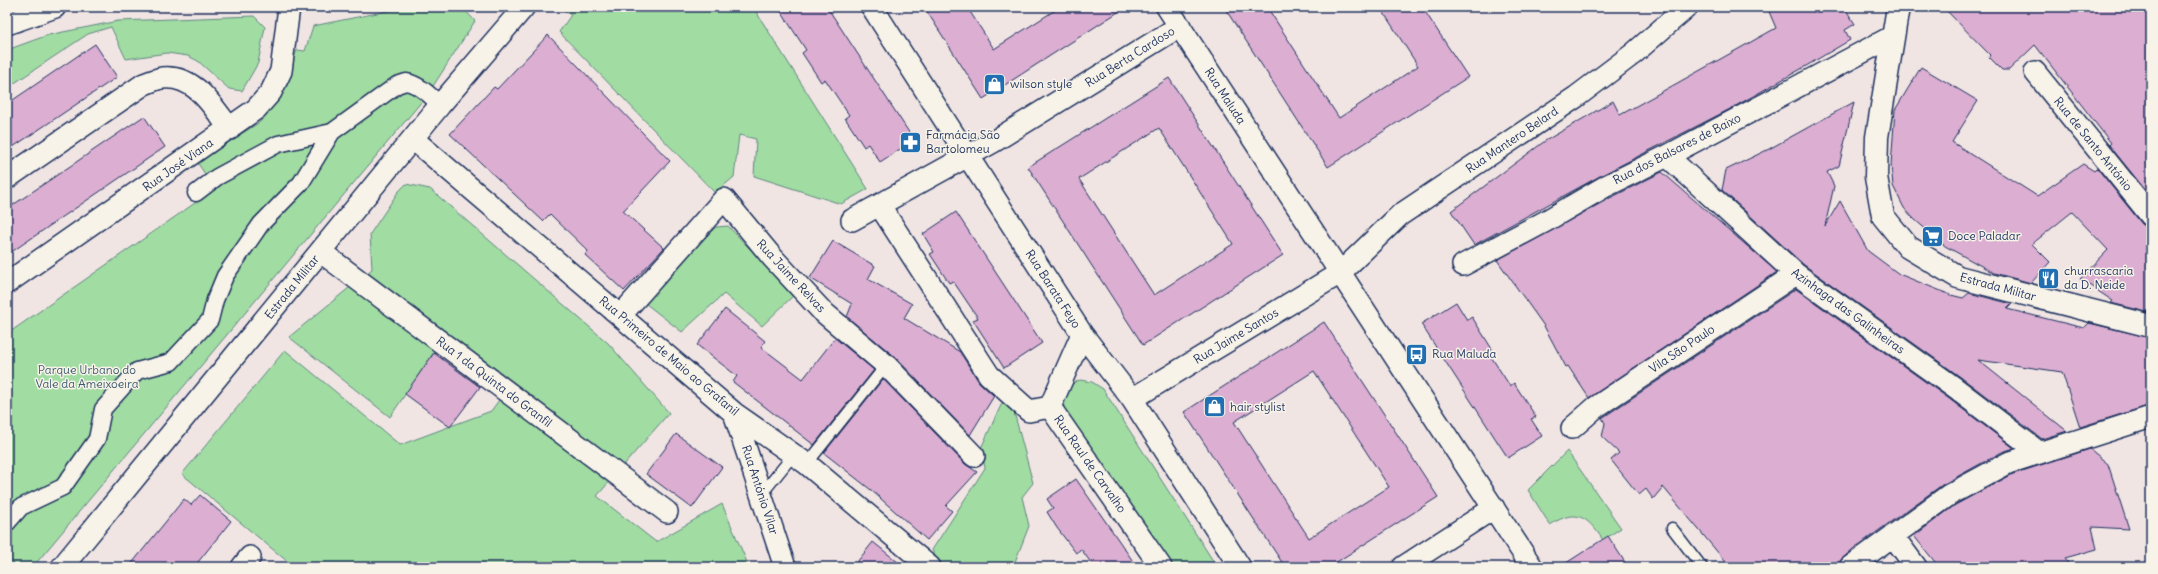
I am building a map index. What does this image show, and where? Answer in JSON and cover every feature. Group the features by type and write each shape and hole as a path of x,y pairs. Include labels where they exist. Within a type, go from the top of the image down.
{"street":[{"path":"7,24 55,7"},
{"name":"Rua José Viana","path":"7,283 230,129 256,109 271,92 281,71 289,7"},
{"name":"Estrada Militar","path":"62,567 440,105 524,7"},
{"name":"Rua Barata Feyo","path":"872,7 1082,334 1132,399 1240,567"},
{"name":"Rua Maluda","path":"1167,7 1532,567"},
{"name":"Rua Mantero Belard","path":"1340,273 1400,215 1576,98 1633,54 1686,7"},
{"name":"Estrada Militar","path":"1898,7 1877,137 1876,177 1883,216 1908,247 1958,277 2151,326"},
{"name":"Rua Berta Cardoso","path":"852,220 880,206 967,154 993,142 1180,26"},
{"name":"Rua dos Balsares de Baixo","path":"1463,265 1546,221 1606,186 1667,156 1893,36"},
{"name":"Rua de Santo António","path":"2035,72 2151,216"},
{"path":"7,178 144,84 162,78 180,80 199,89 230,129"},
{"path":"196,193 217,177 278,144 332,132 397,86 406,82 416,85 430,95 440,105"},
{"path":"7,523 22,507 63,487 96,439 103,409 138,371 171,362 210,320 215,300 225,276 261,224 301,183 332,132"},
{"name":"Rua Primeiro de Maio ao Grafanil","path":"413,139 734,413 800,459 930,567"},
{"name":"Azinhaga das Galinheiras","path":"1667,156 1796,274 1955,388 2040,453"},
{"name":"Rua Jaime Relvas","path":"621,315 724,199 772,257 822,311 886,365 974,456"},
{"path":"880,206 989,375 1029,411 1050,407"},
{"name":"Rua 1 da Quinta do Granfil","path":"321,252 667,512"},
{"name":"Rua Jaime Santos","path":"1132,399 1340,273"},
{"name":"Vila São Paulo","path":"1572,428 1596,407 1796,274"},
{"name":"Rua Raul de Carvalho","path":"1082,334 1050,407 1161,567"},
{"name":"Rua António Vilar","path":"734,413 785,567"},
{"path":"1850,567 1949,495 2008,463 2151,417"},
{"path":"1403,567 1494,508"},
{"path":"1893,536 1916,567"}],"lane":[{"path":"761,494 800,459 886,365"},
{"path":"1672,528 1702,567"}],"green space":[{"name":"Parque Urbano do Vale da Ameixoeira","path":"407,7 462,7 475,21 428,94 33,567 7,567 7,334 215,189 197,162 260,122 280,96 297,50 305,51 313,26"},
{"path":"559,7 753,7 868,189 841,204 754,176 756,139 739,135 734,177 715,193 559,32 571,15"},
{"path":"254,16 265,27 258,63 242,91 229,89 198,61 188,56 167,53 126,59 111,27 88,34 7,88 7,50 48,35 118,21"},
{"path":"406,184 430,189 608,343 669,413 597,496 656,542 722,504 749,567 294,567 182,474 285,350 400,445 491,411 510,385 446,334 390,417 289,337 372,269 370,234 398,192"},
{"path":"728,226 794,295 762,326 724,294 682,332 641,300 716,227"},
{"path":"1080,380 1092,382 1103,389 1217,567 1172,567 1066,416 1064,405 1065,395 1070,386"},
{"path":"1003,401 1014,412 1033,483 1022,497 1029,526 1013,567 941,567 932,550 985,468 981,448"},
{"path":"1567,451 1621,528 1603,540 1592,525 1580,517 1567,517 1550,525 1528,490"}],"building":[{"path":"778,7 827,7 914,140 880,162 868,144 864,147 845,118 849,115 825,79 821,82 802,53 806,50"},
{"path":"924,7 967,7 994,49 1060,7 1126,7 983,99"},
{"path":"1224,7 1267,7 1339,118 1418,66 1380,7 1422,7 1468,77 1328,167"},
{"path":"1767,7 1844,7 1855,24 1845,30 1850,40 1801,69 1732,108 1600,176 1474,245 1451,211 1545,141 1613,101 1620,115 1776,28"},
{"path":"1943,7 2151,7 2151,197 2109,145 2111,143 2035,45 2009,70 2002,70 1989,57 1990,55"},
{"path":"548,35 670,161 623,211 664,248 624,291 585,255 588,251 550,214 543,221 450,134 494,87 497,89"},
{"path":"95,44 117,77 7,151 7,104"},
{"path":"1921,67 1978,101 1952,142 2037,196 2083,164 2094,171 2097,168 2142,224 2151,228 2151,313 2111,303 2113,301 2080,279 2108,250 2072,212 2032,244 2050,262 2031,283 1994,273 1945,246 1914,219 1904,208 1893,186 1891,165 1895,110"},
{"path":"1169,78 1283,255 1143,345 1028,167","holes":["1159,128 1233,244 1154,295 1079,179"]},
{"path":"1854,102 1839,166 1827,172 1834,186 1825,226 1840,201 1868,251 1899,274 1951,295 1963,298 1969,293 2012,304 2007,309 2084,328 2089,323 2151,338 2151,405 2080,427 2062,372 1978,360 2067,431 2042,439 1962,378 1804,265 1722,190 1726,170 1769,149"},
{"path":"144,116 165,147 7,255 7,209"},
{"path":"1662,172 1777,272 1589,398 1568,366 1566,367 1544,326 1497,260 1612,197"},
{"path":"956,212 1042,343 1004,368 973,320 978,318 953,281 949,283 930,254 934,252 923,234"},
{"path":"833,241 875,266 868,279 912,304 904,318 960,352 979,382 994,396 970,435 895,357 847,317 852,304 810,278"},
{"path":"1796,289 1948,398 2014,448 2002,452 1942,485 1853,549 1843,558 1838,567 1730,567 1663,487 1653,499 1646,489 1639,495 1611,460 1619,453 1602,437 1605,423 1602,418"},
{"path":"1456,302 1467,320 1472,317 1492,349 1488,352 1510,386 1514,383 1536,417 1531,419 1542,436 1508,458 1421,324"},
{"path":"725,309 765,341 761,347 803,379 835,338 874,370 814,445 733,382 737,376 697,345"},
{"path":"1324,322 1438,497 1329,567 1285,567 1184,412","holes":["1314,371 1389,487 1309,538 1234,422"]},
{"path":"434,353 480,387 450,427 405,394"},
{"path":"883,379 965,464 977,472 946,506 952,511 927,540 871,490 824,453"},
{"path":"676,434 722,467 692,508 646,474"},
{"path":"2090,449 2108,464 2129,529 2092,527 2097,549 2065,558 2070,567 1939,567 1914,536 1955,505 2013,474"},
{"path":"1076,479 1137,567 1094,567 1081,549 1076,553 1057,528 1047,512 1053,508 1047,499"},
{"path":"200,495 231,521 194,567 129,567 184,499 191,505"},
{"path":"1608,536 1628,567 1560,567"},
{"path":"873,542 904,567 853,567"}],"place":[{"name":"wilson style","path":"995,84"},
{"name":"Farmácia São Bartolomeu","path":"910,142"},
{"name":"Doce Paladar","path":"1932,236"},
{"name":"churrascaria da D. Neide","path":"2049,278"},
{"name":"Rua Maluda","path":"1417,354"},
{"name":"hair stylist","path":"1214,407"}]}
